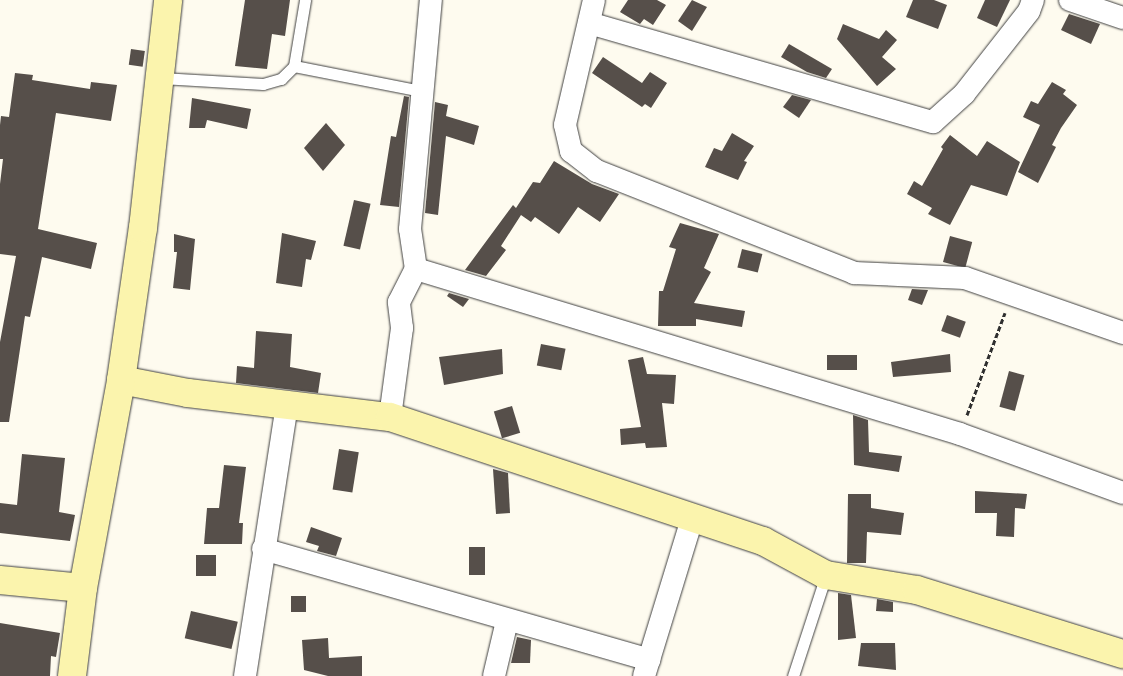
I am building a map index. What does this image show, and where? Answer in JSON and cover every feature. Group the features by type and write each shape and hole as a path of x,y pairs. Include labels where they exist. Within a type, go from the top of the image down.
{"street":[{"path":"72,676 83,588 121,380 161,78 168,0"},
{"path":"390,417 402,328 399,302 416,269 410,229 421,91 431,0"},
{"path":"594,0 564,125 571,151 597,171 854,273 965,278 1011,296 1123,333"},
{"path":"589,22 933,122 964,94 1029,11 1033,0"},
{"path":"1070,0 1123,18"},
{"path":"416,269 960,434 1123,493"},
{"path":"121,380 188,393 390,417 585,480 692,519 763,541 826,575 917,590 1123,654"},
{"path":"245,676 263,549 287,405"},
{"path":"263,549 507,621 646,668 692,519"},
{"path":"0,580 83,588"},
{"path":"494,676 507,621"}],"lane":[{"path":"161,78 263,84 281,79 294,66 305,0"},
{"path":"294,66 421,91"},
{"path":"793,676 826,575"}],"path":[{"path":"960,434 1011,296"}],"building":[{"path":"245,0 290,0 285,36 272,34 267,69 235,66"},
{"path":"628,0 657,0 666,5 653,25 644,19 640,24 620,12"},
{"path":"692,0 707,7 692,31 678,21"},
{"path":"913,0 934,0 947,5 938,29 906,17"},
{"path":"985,0 1010,0 997,27 977,18"},
{"path":"1069,14 1100,24 1091,44 1061,30"},
{"path":"843,24 879,39 886,30 897,40 882,57 896,69 877,86 837,39"},
{"path":"789,44 832,69 826,78 807,72 781,57"},
{"path":"131,49 145,51 143,67 129,65"},
{"path":"603,57 642,83 650,72 667,83 651,108 645,104 642,107 592,73"},
{"path":"15,73 33,75 32,80 90,89 91,82 117,85 111,121 56,113 38,229 97,243 91,269 42,257 30,317 25,316 9,422 0,422 0,342 16,256 0,254 0,184 3,159 0,159 0,125 1,116 9,117"},
{"path":"1052,82 1066,90 1063,94 1077,105 1052,145 1056,147 1038,183 1018,172 1040,125 1023,117 1031,101 1038,104"},
{"path":"792,95 811,100 799,118 783,107"},
{"path":"404,96 409,97 399,207 380,205 391,136 396,137"},
{"path":"192,98 251,109 247,129 207,120 205,128 189,128"},
{"path":"435,102 448,105 446,116 479,126 474,145 446,136 438,215 425,213"},
{"path":"326,123 345,145 323,171 304,148"},
{"path":"732,133 754,146 744,161 747,162 738,180 705,167 714,148 722,151"},
{"path":"950,135 977,156 987,141 1020,162 1007,196 971,185 950,225 928,214 932,208 907,194 914,181 922,186 943,149 941,147"},
{"path":"554,161 592,184 619,194 600,222 578,207 559,234 535,217 531,222 521,215 501,246 506,250 486,276 465,270 513,205 516,208 533,182 540,183"},
{"path":"354,200 371,204 360,250 343,246"},
{"path":"680,223 719,234 704,268 711,272 694,303 745,311 742,327 696,319 696,326 658,326 659,291 663,291 676,249 669,247"},
{"path":"282,233 316,241 311,260 306,259 302,287 276,283"},
{"path":"174,234 195,239 190,290 173,288 177,252 174,252"},
{"path":"950,236 972,242 965,268 943,262"},
{"path":"742,249 762,254 758,273 737,267"},
{"path":"912,289 928,290 922,305 908,300"},
{"path":"449,293 469,299 463,307 447,296"},
{"path":"947,315 966,322 960,338 941,331"},
{"path":"256,331 292,334 290,367 321,373 318,393 236,383 237,366 254,368"},
{"path":"541,344 566,349 561,370 537,366"},
{"path":"502,349 503,374 444,385 439,357"},
{"path":"950,354 951,372 893,377 891,362"},
{"path":"827,355 857,355 857,370 827,370"},
{"path":"643,357 647,374 676,375 674,404 662,403 667,447 646,448 645,443 621,445 620,429 641,427 628,360"},
{"path":"1009,371 1024,375 1015,411 999,407"},
{"path":"512,406 520,433 502,438 494,412"},
{"path":"853,415 868,420 869,452 902,456 899,472 854,465"},
{"path":"339,449 359,452 352,493 333,489"},
{"path":"22,454 65,458 59,512 75,515 70,541 0,533 0,503 17,505"},
{"path":"224,465 246,467 239,523 243,523 242,544 204,544 207,508 219,508"},
{"path":"493,469 508,473 510,513 496,514"},
{"path":"975,491 1027,494 1025,509 1015,508 1014,537 996,536 997,513 975,513"},
{"path":"848,494 871,494 871,508 904,513 901,535 867,532 866,563 847,563"},
{"path":"311,527 342,538 336,556 317,551 319,546 306,542"},
{"path":"469,547 485,547 485,575 469,575"},
{"path":"196,555 216,555 216,576 196,576"},
{"path":"838,593 851,595 856,638 838,640"},
{"path":"291,596 306,596 306,612 291,612"},
{"path":"877,599 893,602 893,612 876,611"},
{"path":"191,611 238,622 231,649 185,638"},
{"path":"0,623 60,633 56,657 51,656 50,676 0,676"},
{"path":"517,637 531,640 530,663 511,663"},
{"path":"328,638 329,658 362,656 362,676 328,676 304,670 302,640"},
{"path":"861,643 895,643 896,670 858,666"}]}
